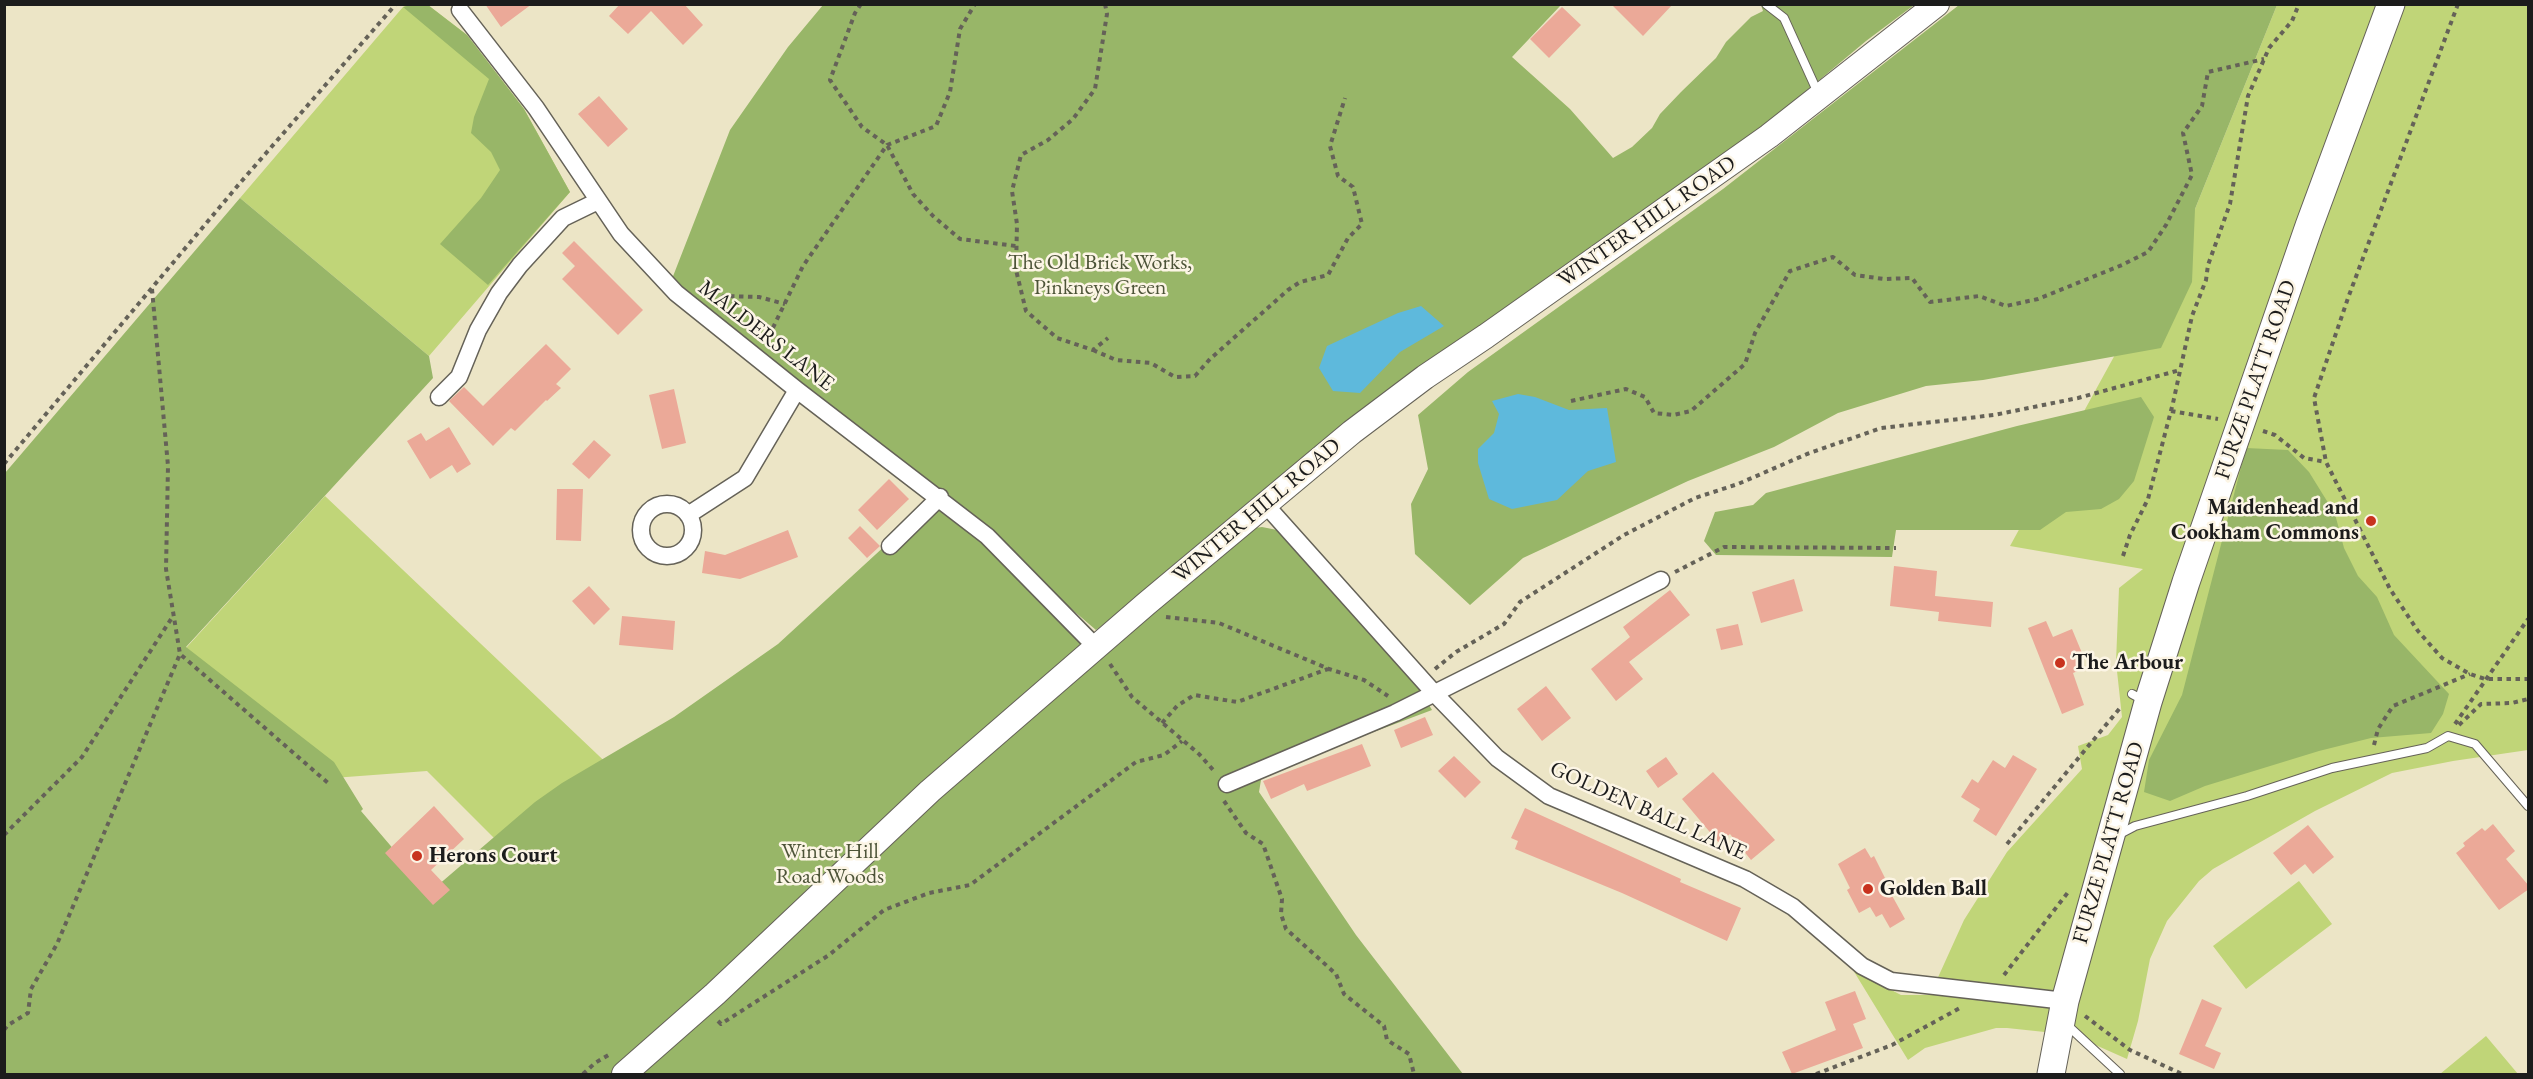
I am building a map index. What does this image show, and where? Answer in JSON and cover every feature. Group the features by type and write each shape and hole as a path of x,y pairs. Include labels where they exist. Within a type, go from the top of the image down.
{"main road":[{"name":"FURZE PLATT ROAD","path":"2050,1074 2064,1010 2110,839 2140,698 2186,582 2309,226 2391,4"}],"street":[{"name":"WINTER HILL ROAD","path":"624,1074 703,1004 930,791 1264,503 1425,377 1769,136 1937,4"},
{"name":"MALDERS LANE","path":"459,7 536,108 621,234 676,294 796,390 939,497 987,536 1097,646"},
{"path":"439,397 459,377 478,330 499,293 520,265 563,218 598,201"},
{"path":"688,515 745,478 796,390"},
{"path":"890,546 939,497"},
{"name":"GOLDEN BALL LANE","path":"1264,503 1435,694 1497,758 1549,796 1745,879 1793,907 1862,966 1891,981 1991,991 2064,1010"},
{"path":"1227,784 1395,714 1661,580"}],"lane":[{"path":"1766,4 1784,18 1819,96"},
{"path":"2110,839 2135,826 2247,796 2332,768 2427,748 2448,736 2475,744 2529,806"},
{"path":"2064,1010 2120,1074"}],"path":[{"path":"4,464 396,4"},
{"path":"861,4 855,13 830,80 862,127 887,145 913,194 933,216 960,239 1016,246"},
{"path":"758,359 804,266 887,145 936,126 950,92 960,29 975,4"},
{"path":"1105,4 1107,14 1095,89 1073,119 1048,140 1021,155 1012,191 1017,224 1016,270 1026,311 1057,338 1074,342 1116,360 1151,363 1174,377 1195,376 1210,359 1288,290 1300,282 1328,275 1348,238 1362,224 1353,187 1338,176 1330,146 1345,98"},
{"path":"2123,556 2130,535 2148,499 2192,316 2230,204 2247,96 2269,48 2292,21 2300,4"},
{"path":"2458,4 2348,298 2314,398 2325,462 2390,589 2418,631 2442,658 2470,674 2485,679 2529,679"},
{"path":"1571,401 1626,389 1644,397 1654,413 1673,415 1691,411 1745,364 1755,333 1790,270 1833,257 1855,275 1884,279 1912,278 1930,302 1979,296 2006,306 2038,299 2122,265 2148,252 2166,225 2192,175 2183,133 2202,106 2208,72 2264,59"},
{"path":"4,1030 8,1024 28,1012 32,989 57,944 180,654 166,569 168,466 152,288"},
{"path":"703,314 724,296 759,297 785,304"},
{"path":"1093,350 1108,338"},
{"path":"1422,678 1456,652 1503,624 1520,602 1624,535 1695,498 1738,484 1807,454 1881,428 1994,415 2068,400 2180,370"},
{"path":"1661,580 1724,547 1896,548"},
{"path":"1146,604 1161,616 1220,623 1329,669 1364,680 1391,698 1395,714"},
{"path":"4,835 82,757 173,616"},
{"path":"2448,736 2485,679 2529,619"},
{"path":"1097,646 1132,697 1199,754 1227,784 1230,789 1223,800 1246,833 1263,844 1282,899 1281,914 1286,929 1336,974 1344,994 1384,1026 1387,1040 1409,1054 1414,1074"},
{"path":"180,654 328,783"},
{"path":"1162,723 1177,706 1194,695 1237,702 1329,669"},
{"path":"2370,761 2378,729 2392,706 2470,674"},
{"path":"2007,844 2140,698"},
{"path":"2448,736 2481,704 2512,703 2529,699"},
{"path":"703,1004 721,1024 829,955 884,910 929,893 970,885 1136,762 1164,755 1182,741"},
{"path":"1816,1074 1892,1045 1991,991 2075,884"},
{"path":"2064,1010 2130,1050 2182,1074"}],"green space":[{"path":"411,4 428,5 467,35 524,109 570,192 429,356 240,198 403,7"},
{"path":"428,5 467,35 524,109 570,192 488,285 440,244 481,198 500,170 491,152 471,133 474,117 489,79 403,7"},
{"name":"The Old Brick Works, Pinkneys Green","path":"823,5 1561,5 1512,57 1570,109 1613,158 1632,147 1652,128 1660,114 1716,58 1726,42 1751,17 1763,11 1761,5 1914,5 1866,41 1750,138 1096,630 937,494 670,284 730,130 788,47"},
{"path":"1959,5 2277,5 2195,209 2192,282 2161,348 1983,380 1926,386 1838,413 1774,447 1688,481 1523,558 1470,605 1415,554 1411,504 1428,469 1418,415 1468,372 1723,189"},
{"path":"2277,5 2528,5 2528,750 2392,773 2315,811 2213,869 2199,881 2167,921 2150,959 2138,1021 2127,1059 2073,1035 1996,1028 1925,1048 1908,1060 1853,970 1901,995 1930,995 1964,920 2007,852 2082,769 2078,746 2108,735 2122,717 2116,662 2119,588 2143,569 2010,546 2195,209"},
{"name":"Winter Hill Road Woods","path":"240,198 429,356 433,378 186,647 334,762 363,809 361,811 430,892 535,802 562,783 674,717 778,644 936,499 1094,632 1066,660 1247,529 1262,527 1277,530 1415,681 1432,710 1262,774 1259,792 1356,935 1463,1074 5,1074 5,473"},
{"path":"2141,397 2154,417 2134,481 2119,499 2101,509 2066,512 2040,530 1896,530 1892,557 1716,555 1704,541 1715,512 1753,505 1766,493 2017,426"},
{"path":"2246,448 2288,450 2309,472 2335,514 2344,548 2358,576 2377,597 2394,635 2449,694 2443,714 2431,733 2371,738 2319,751 2205,786 2170,801 2144,792 2149,760 2182,695"},
{"path":"325,496 617,773 507,851 427,771 333,778 186,648"},
{"path":"2299,881 2332,924 2246,989 2213,946"},
{"path":"2486,1036 2518,1074 2440,1074"}],"water":[{"path":"1421,306 1444,326 1400,352 1360,393 1333,391 1319,368 1327,346 1398,313"},
{"path":"1518,394 1535,397 1569,410 1607,408 1616,462 1588,471 1557,500 1512,509 1489,499 1478,463 1478,449 1494,433 1499,414 1492,401"}],"building":[{"path":"485,4 532,4 501,27"},
{"path":"620,4 684,4 703,25 683,45 651,11 628,34 609,16"},
{"path":"1611,4 1673,4 1643,36"},
{"path":"1562,7 1581,25 1549,58 1530,39"},
{"path":"599,96 628,129 608,147 578,114"},
{"path":"574,241 643,310 618,335 562,279 575,266 562,253"},
{"path":"546,344 571,369 556,384 561,388 515,431 511,428 493,446 449,401 464,387 483,406"},
{"path":"674,389 686,443 662,449 649,395"},
{"path":"449,427 471,464 457,473 452,465 430,479 407,441 421,433 426,441"},
{"path":"594,440 611,455 589,479 572,464"},
{"path":"889,479 909,499 877,530 858,510"},
{"path":"557,489 583,489 581,541 556,540"},
{"path":"860,526 880,546 867,558 848,538"},
{"path":"788,530 798,557 740,579 702,573 705,551 725,555"},
{"path":"1894,566 1937,571 1935,596 1993,602 1991,627 1938,621 1939,612 1890,606"},
{"path":"1794,579 1803,611 1761,623 1752,592"},
{"path":"589,586 610,609 594,625 572,601"},
{"path":"1670,590 1690,615 1629,662 1643,679 1616,701 1591,669 1630,637 1623,627"},
{"path":"622,616 675,621 673,650 619,645"},
{"name":"The Arbour","path":"2046,621 2053,637 2072,629 2082,653 2074,656 2080,670 2073,673 2084,705 2062,714 2028,628"},
{"path":"1738,624 1743,645 1721,650 1716,629"},
{"path":"1546,686 1571,718 1542,741 1517,709"},
{"path":"1425,717 1433,735 1401,748 1394,730"},
{"path":"1362,744 1371,766 1307,791 1304,784 1271,799 1263,781"},
{"path":"2013,755 2037,769 1996,836 1973,821 1980,809 1961,797 1972,779 1978,783 1993,760 2005,768"},
{"path":"1454,756 1481,782 1465,798 1438,771"},
{"path":"1666,757 1678,774 1658,788 1646,771"},
{"path":"1713,772 1775,840 1751,860 1730,834 1719,843 1682,799"},
{"name":"Herons Court","path":"434,806 464,839 431,870 450,890 433,905 385,853"},
{"path":"1525,808 1681,879 1680,882 1741,908 1727,941 1622,893 1515,849 1518,841 1511,838"},
{"path":"2493,824 2515,851 2506,859 2529,886 2529,889 2499,910 2456,853 2465,846 2463,843 2482,828 2485,831"},
{"path":"2308,825 2334,857 2313,874 2305,864 2291,875 2273,853"},
{"name":"Golden Ball","path":"1865,848 1871,858 1874,856 1887,882 1885,883 1905,919 1890,928 1882,914 1876,917 1870,907 1859,913 1847,890 1850,888 1838,864"},
{"path":"1855,991 1866,1019 1853,1024 1863,1048 1792,1074 1782,1052 1836,1030 1825,1002"},
{"path":"2202,999 2222,1008 2205,1046 2221,1053 2214,1069 2179,1054"}],"place":[{"name":"Maidenhead and Cookham Commons","path":"2371,521"},
{"name":"The Arbour","path":"2060,663"},
{"name":"Herons Court","path":"417,856"},
{"name":"Golden Ball","path":"1868,889"}]}
